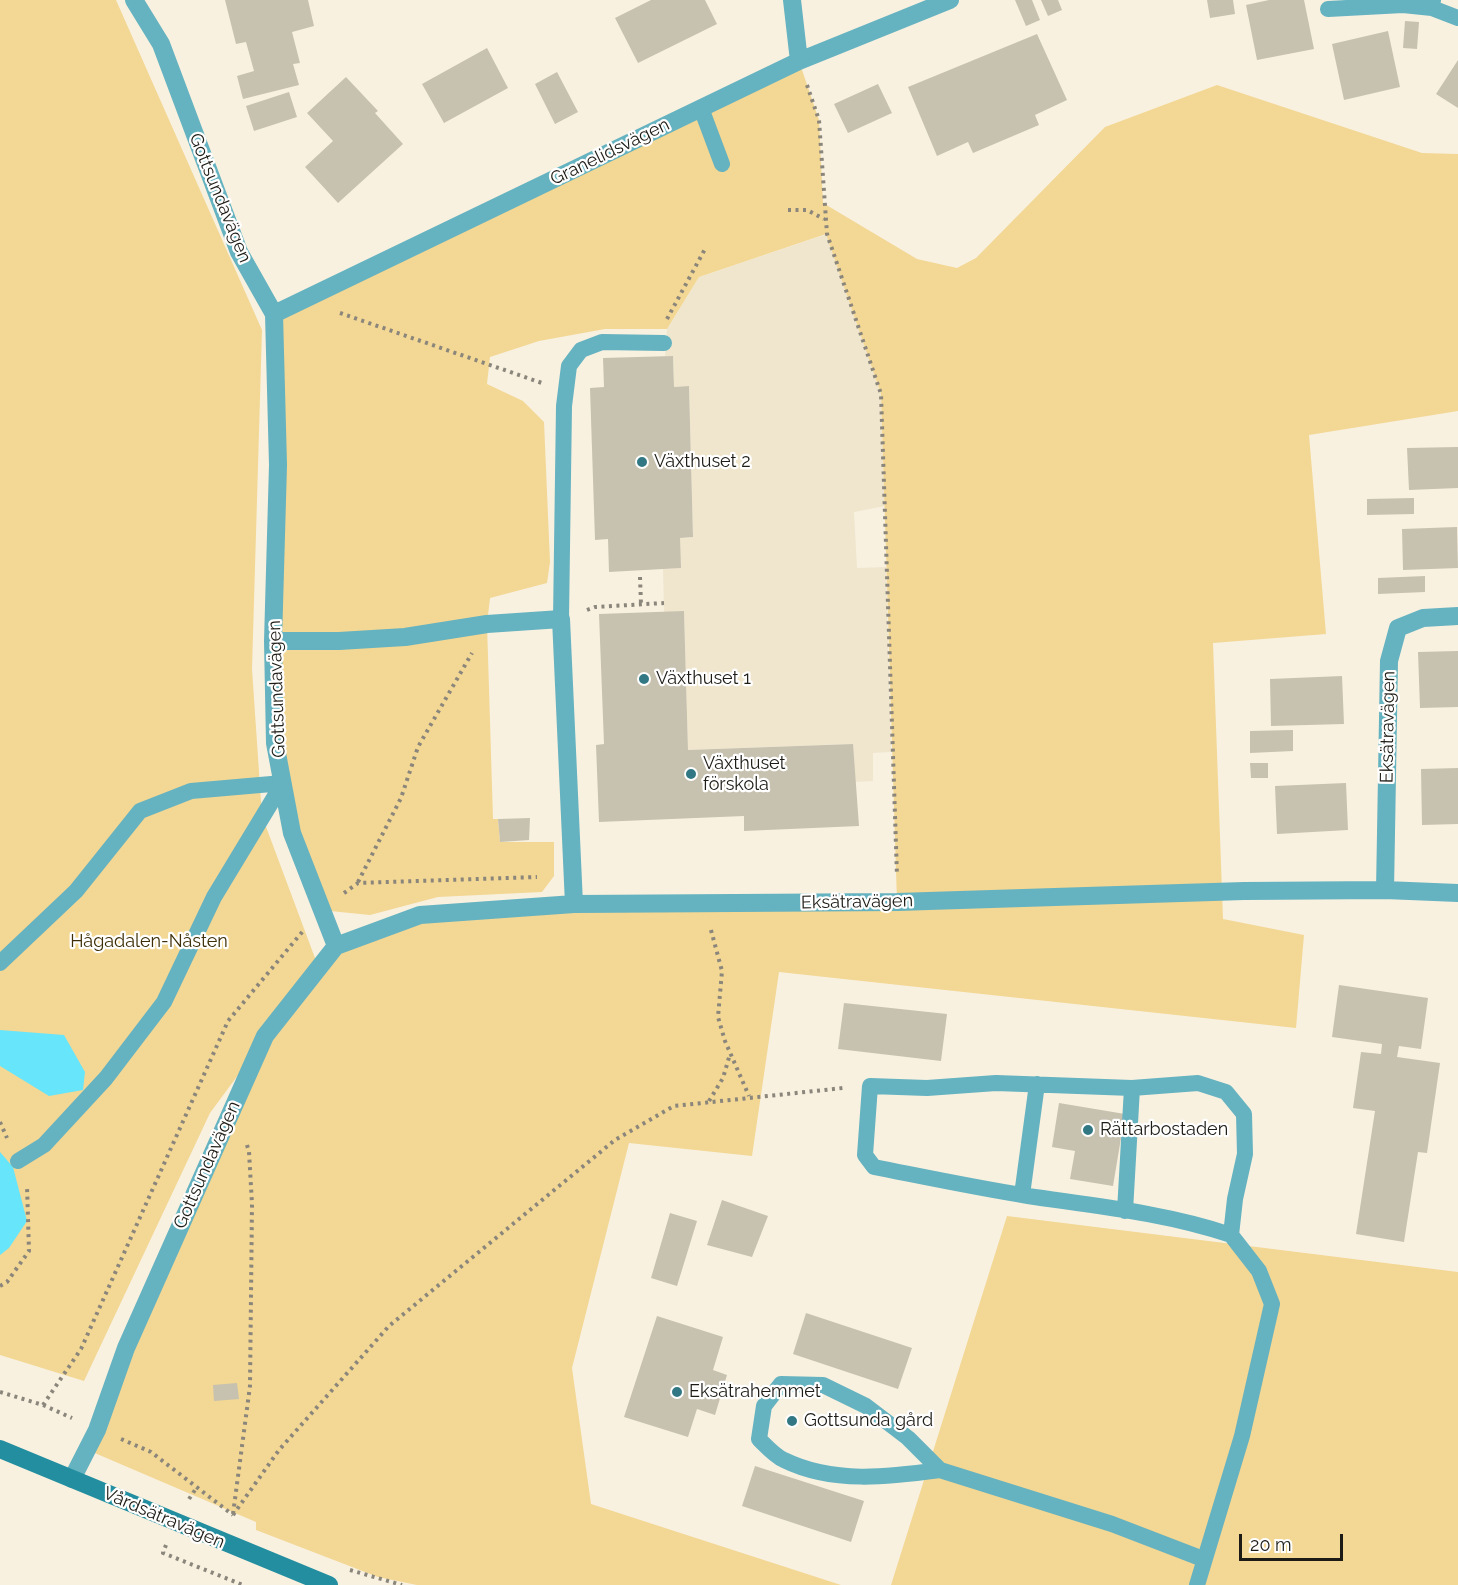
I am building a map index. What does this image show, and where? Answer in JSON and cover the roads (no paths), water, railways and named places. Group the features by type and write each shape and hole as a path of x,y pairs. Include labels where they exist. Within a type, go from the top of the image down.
{"street":[{"name":"Gottsundavägen","path":"72,1479 97,1430 126,1347 265,1036 336,946 320,910 292,833 275,743 273,641 278,465 274,314 239,252 161,44 134,0"},
{"path":"792,0 799,61"},
{"name":"Granelidsvägen","path":"274,314 799,61 950,0"},
{"name":"Eksätravägen","path":"1385,890 1389,661 1398,628 1423,618 1458,616"},
{"path":"273,641 339,641 405,637 487,624 561,619 574,904"},
{"name":"Eksätravägen","path":"336,946 420,915 574,904 897,902 1233,891 1385,890 1458,893"},
{"name":"Vårdsätravägen","path":"0,1449 329,1585"}],"lane":[{"path":"1328,9 1433,4 1458,18"},
{"path":"701,108 722,164"},
{"path":"561,619 562,451 569,366 581,350 602,342 660,343"},
{"path":"0,963 76,891 140,811 191,791 283,783"},
{"path":"18,1161 44,1145 106,1078 164,1002 214,897 283,783"},
{"path":"1197,1585 1242,1436 1272,1304 1259,1271 1231,1235 1202,1225 1125,1210 1022,1195 874,1167 865,1155 870,1086 927,1088 996,1083 1132,1088 1198,1083 1226,1092 1244,1114 1245,1154 1235,1198 1231,1235"},
{"path":"1022,1195 1037,1084"},
{"path":"1125,1210 1132,1088"},
{"path":"940,1470 908,1438 866,1406 823,1385 781,1384 764,1406 759,1439 782,1460 828,1476 885,1477 940,1470 1112,1524 1203,1559"}],"water":[{"path":"0,1030 64,1035 85,1072 83,1090 49,1096 0,1066"},
{"path":"0,1152 13,1167 27,1221 9,1248 0,1255"}],"place":[{"name":"Växthuset 2","path":"642,462"},
{"name":"Växthuset 1","path":"644,679"},
{"name":"Växthuset förskola","path":"691,774"},
{"name":"Rättarbostaden","path":"1088,1130"},
{"name":"Eksätrahemmet","path":"677,1392"},
{"name":"Gottsunda gård","path":"792,1421"}],"park label":[{"name":"Hågadalen-Nåsten","path":"149,942"}]}
